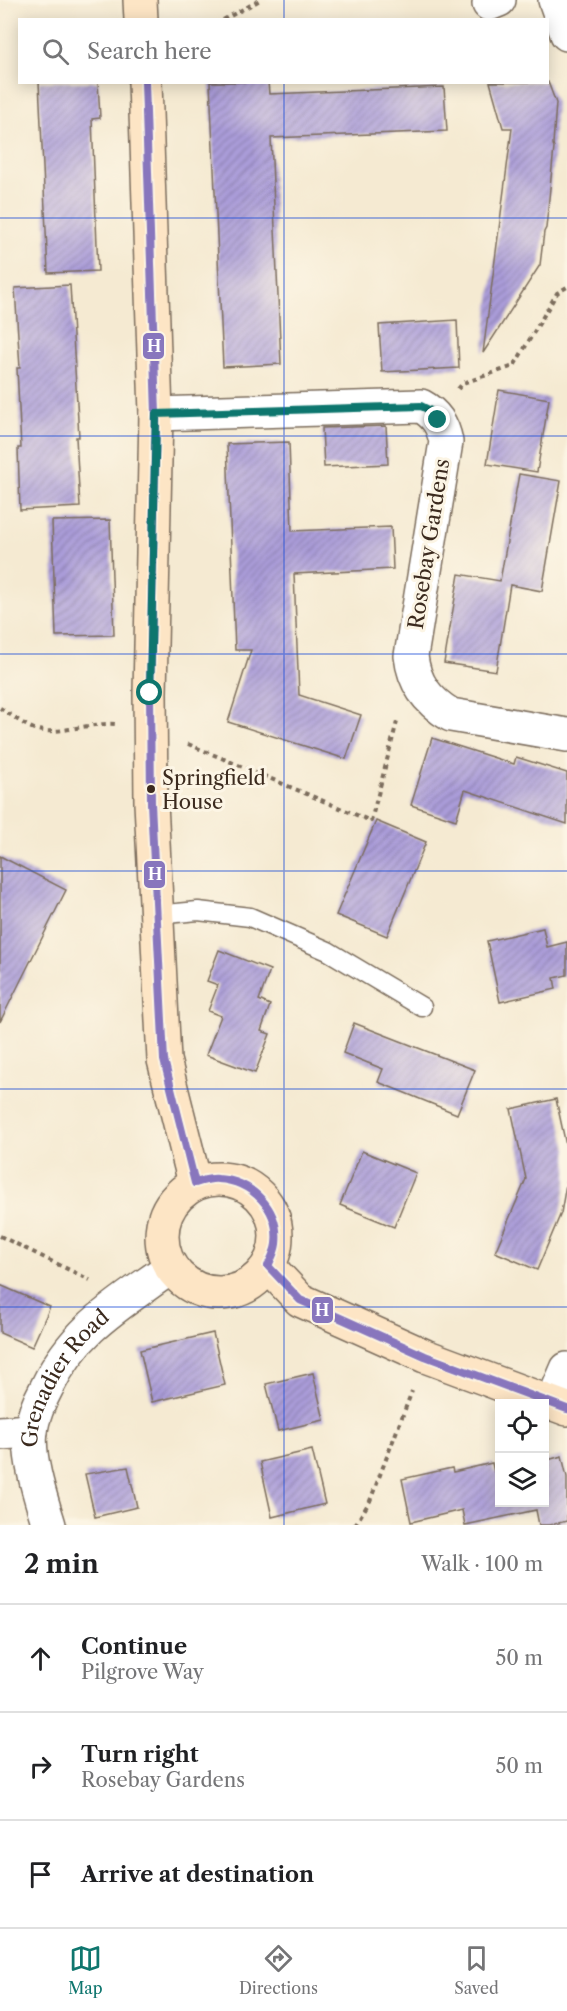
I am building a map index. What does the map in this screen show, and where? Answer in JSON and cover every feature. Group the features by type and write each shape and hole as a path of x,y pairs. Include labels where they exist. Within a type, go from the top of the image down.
{"street":[{"path":"140,0 141,18"},
{"path":"555,0 567,34"},
{"path":"145,84 156,414 151,728 151,803 156,915 164,1060 195,1183"},
{"path":"156,414 421,406 431,411 438,420"},
{"name":"Rosebay Gardens","path":"438,420 444,430 445,453 411,656 412,670 426,696 437,707 451,715 567,735"},
{"path":"215,1178 236,1181 254,1190 268,1206 276,1226 276,1247 268,1266 247,1286 220,1293 192,1287 171,1268 162,1245 163,1220 175,1198 195,1183 215,1178"},
{"path":"268,1266 300,1300 425,1356 559,1406 567,1369"},
{"name":"Grenadier Road","path":"49,1525 33,1465 15,1432 41,1399 55,1369 75,1342 98,1319 171,1268"}],"lane":[{"path":"156,915 198,911 250,917 328,951 422,1007"}],"path":[{"path":"227,18 260,0"},
{"path":"438,420 463,382 514,366 557,293 567,287"},
{"path":"0,708 37,730 71,729 104,723 151,728 371,820 399,714"},
{"path":"0,1236 128,1299"},
{"path":"355,1525 370,1502 425,1356"}],"building":[{"path":"39,84 98,84 100,118 92,119 98,271 48,273"},
{"path":"210,84 268,84 269,94 444,87 447,131 271,138 281,364 223,367"},
{"path":"491,84 549,84 556,103 554,148 540,265 483,353 512,128 503,128"},
{"path":"70,285 79,437 76,437 80,507 20,510 18,448 21,448 17,368 20,368 15,288"},
{"path":"457,320 459,368 382,372 379,325"},
{"path":"499,390 549,399 537,472 487,464"},
{"path":"386,426 388,464 324,467 322,428"},
{"path":"289,442 292,531 391,527 393,569 294,574 299,695 361,715 346,759 228,722 251,650 235,650 227,444"},
{"path":"519,474 561,481 542,591 510,585 496,671 444,663 459,574 500,581"},
{"path":"110,520 114,635 56,636 52,521"},
{"path":"432,738 514,764 516,757 567,773 567,824 465,790 456,820 411,805"},
{"path":"376,821 426,842 387,936 336,915"},
{"path":"0,856 66,890 0,1022"},
{"path":"543,928 547,947 567,942 567,975 554,978 556,989 500,1002 487,941"},
{"path":"219,950 270,970 259,1000 270,1005 261,1031 270,1034 255,1073 206,1055 221,1016 208,1011 218,985 207,981"},
{"path":"354,1023 475,1070 457,1114 378,1082 383,1069 343,1053"},
{"path":"556,1099 567,1150 567,1179 561,1213 537,1270 495,1252 526,1179 511,1109"},
{"path":"362,1151 416,1173 394,1227 340,1205"},
{"path":"0,1285 50,1307 32,1347 0,1333"},
{"path":"213,1333 225,1385 152,1402 140,1350"},
{"path":"313,1373 324,1420 278,1431 266,1384"},
{"path":"312,1450 325,1504 272,1517 260,1462"},
{"path":"562,1456 567,1477 567,1521 539,1525 536,1510 465,1525 462,1510 411,1522 402,1479 452,1468 453,1472 492,1463 495,1472 495,1507 549,1507 549,1460"},
{"path":"128,1467 137,1507 95,1517 85,1474"}],"transit line":[{"name":"H","path":"145,84 156,414 150,693 151,803 164,1060 195,1183 212,1179 230,1181 242,1185 261,1199 273,1219 276,1231 275,1247 268,1266 300,1300 425,1356 567,1409"}],"place":[{"name":"Springfield House","path":"151,789"}],"route":[{"path":"150,693 156,414 421,406 431,411 438,420"}]}
